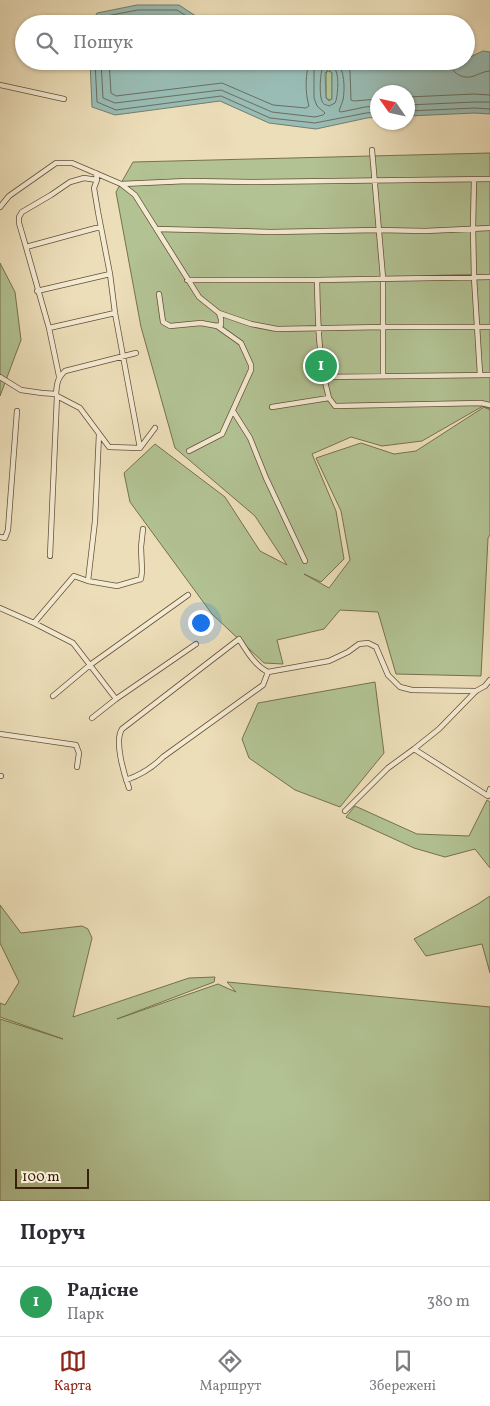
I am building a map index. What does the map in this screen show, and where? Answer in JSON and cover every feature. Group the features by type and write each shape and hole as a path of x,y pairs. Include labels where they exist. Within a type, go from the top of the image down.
{"street":[{"path":"0,85 64,99"},
{"path":"372,150 383,278 383,376"},
{"path":"0,207 9,196 56,163 72,163 121,184 135,195 199,297 219,313 251,324 276,329 490,327"},
{"path":"96,173 97,180 94,188 140,448"},
{"path":"50,556 56,395 59,376 49,328 37,291 19,217 22,212 70,182 84,178 97,180"},
{"path":"474,179 472,228 480,374"},
{"path":"121,184 187,181 490,179"},
{"path":"26,247 101,228"},
{"path":"157,229 271,232 425,231 490,228"},
{"path":"37,291 110,274"},
{"path":"188,280 490,277"},
{"path":"316,280 323,377 329,398 335,406 490,404"},
{"path":"159,294 163,322 166,325 201,323 217,326 241,343 251,365 251,370 222,434 189,451"},
{"path":"49,328 115,313"},
{"path":"217,326 221,325 219,313"},
{"path":"59,376 65,371 136,353"},
{"path":"323,377 490,375"},
{"path":"0,378 21,390 56,395 80,408 109,447 140,448"},
{"path":"272,407 329,398"},
{"path":"233,410 250,438 266,478 305,560"},
{"path":"0,537 6,538 8,530 17,411"},
{"path":"140,448 156,428"},
{"path":"88,581 95,522 99,433"},
{"path":"34,623 74,576 88,581 117,586 140,579 142,571 141,547 144,529"},
{"path":"53,696 90,665 188,596"},
{"path":"1,610 34,623 73,643 116,699"},
{"path":"129,788 119,741 122,729 239,639 255,662 268,672 329,661 348,652 359,644 368,642 376,647 388,675 400,686 412,690 476,691"},
{"path":"92,718 116,699 196,644"},
{"path":"126,780 137,777 150,769 163,757 263,685 268,672"},
{"path":"345,811 388,768 439,728 476,691 488,686 490,680"},
{"path":"0,734 76,744 79,753 77,767"},
{"path":"414,749 488,796 490,789"}],"green space":[{"path":"327,71 332,73 332,98 330,100 326,98"},
{"path":"490,153 490,409 483,406 422,441 382,446 351,437 312,454 336,511 344,559 321,582 304,574 329,588 350,560 341,511 316,458 361,443 394,454 416,451 484,407 490,410 490,535 488,538 481,676 396,674 378,612 340,610 324,629 277,640 283,664 264,663 212,614 130,502 124,473 155,444 225,497 260,551 287,565 255,516 175,448 141,327 116,192 133,162"},
{"path":"0,263 15,292 21,340 0,396"},
{"path":"375,682 384,753 340,807 295,790 249,758 242,739 258,703"},
{"path":"487,800 490,802 490,868 475,849 445,857 414,848 346,817 355,806 417,834 469,836"},
{"path":"490,896 490,973 482,944 426,956 414,939"},
{"path":"0,905 21,933 82,926 88,929 92,938 73,1017 189,978 215,977 214,982 117,1019 218,984 236,992 227,982 490,1007 490,1201 0,1201 0,1019 63,1039 0,1017 0,1003 5,1005 19,982 0,943"}],"water":[{"path":"137,5 179,5 194,15 96,15 97,13"},
{"path":"483,51 490,52 490,114 415,116 415,85 370,85 370,118 316,129 269,123 220,101 115,115 92,107 90,70 328,70 325,73 326,98 329,101 332,99 332,73 330,70 475,70 475,55"}],"place":[{"name":"Радісне","path":"321,366"}]}
